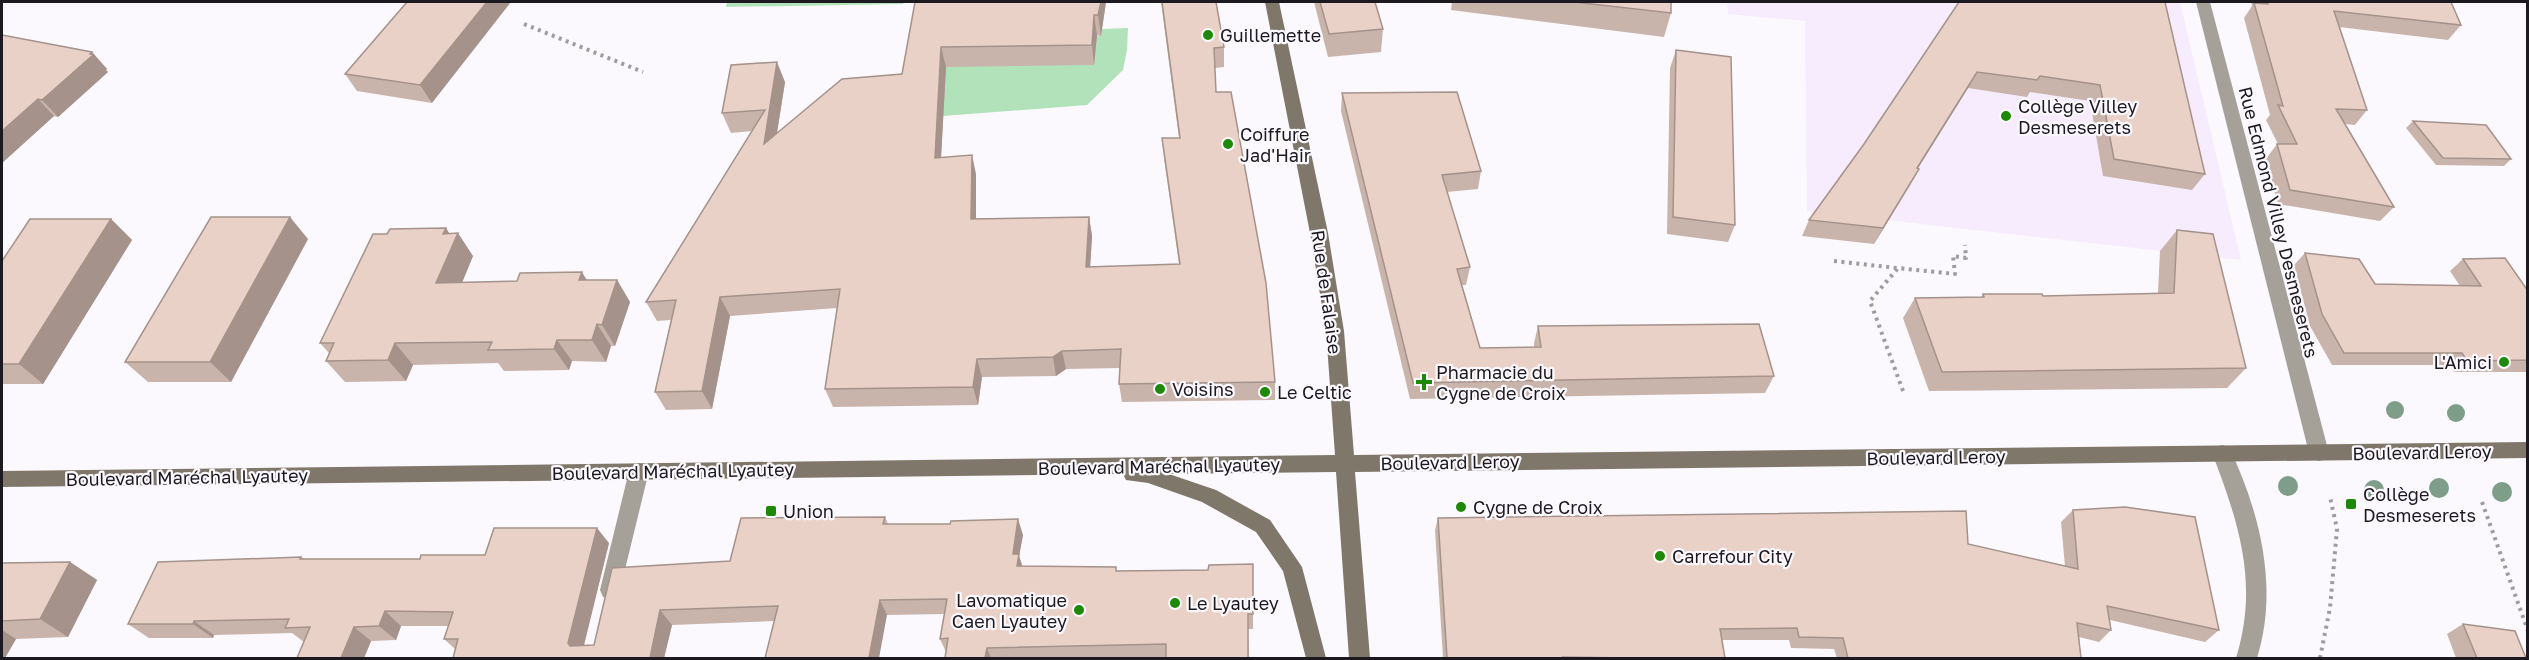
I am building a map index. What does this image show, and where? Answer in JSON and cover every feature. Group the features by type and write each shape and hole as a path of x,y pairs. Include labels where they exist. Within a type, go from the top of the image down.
{"main road":[{"name":"Rue de Falaise","path":"1272,2 1319,233 1332,311 1360,658"},
{"name":"Boulevard Leroy","path":"1345,463 2528,450"},
{"name":"Boulevard Maréchal Lyautey","path":"2,479 1345,463"},
{"path":"1065,467 1148,476 1209,496 1263,526 1292,567 1316,658"}],"street":[{"name":"Rue Edmond Villey Desmeserets","path":"2203,2 2319,453"},
{"path":"2222,453 2240,500 2253,555 2258,605 2247,658"},
{"path":"604,614 639,471"}],"path":[{"path":"524,24 643,72"},
{"path":"1834,261 1955,274 1953,256 1966,258 1965,245"},
{"path":"1898,268 1870,301 1903,391"},
{"path":"2320,658 2330,608 2337,530 2330,497"},
{"path":"2482,502 2528,631"}],"shaded area":[{"name":"Collège Villey Desmeserets","path":"1727,2 2180,2 2241,260 1807,211 1805,21 1728,14"}],"green space":[{"path":"727,2 904,2 903,4 726,7"},
{"path":"1128,28 1123,70 1087,105 943,116 944,92 849,99 912,68 1101,35 1102,29"}],"building":[{"path":"407,2 487,2 420,85 345,74"},
{"path":"915,2 1101,2 1098,15 1094,15 1092,45 941,47 935,158 972,155 971,219 1089,217 1086,267 1180,264 1162,138 1180,138 1162,2 1216,2 1224,47 1214,48 1216,92 1231,92 1266,283 1275,382 1119,384 1121,349 1062,351 1053,357 977,359 973,387 825,389 840,289 720,297 702,391 655,392 676,300 646,302 765,110 722,113 731,65 777,62 764,144 842,79 902,74"},
{"path":"1320,2 1375,2 1383,29 1329,34"},
{"path":"1574,2 1671,2 1671,13"},
{"path":"1959,2 2165,2 2205,174 2114,159 2100,85 2040,76 2037,80 1977,72 1917,168 1919,169 1883,228 1809,220 1864,144"},
{"path":"2267,2 2451,2 2461,25 2334,11 2367,110 2336,109 2394,207 2290,190 2277,144 2297,144 2278,105 2283,106 2254,3 2268,4"},
{"path":"2,35 92,52 90,54 93,55 42,100 38,99 2,131"},
{"path":"1676,50 1731,57 1735,225 1673,217"},
{"path":"1457,92 1481,171 1442,175 1470,267 1457,269 1480,348 1541,347 1538,326 1759,324 1774,376 1413,383 1342,93"},
{"path":"2413,121 2486,125 2511,159 2443,158"},
{"path":"211,217 290,217 210,362 125,362"},
{"path":"30,219 111,219 19,364 2,364 2,261"},
{"path":"446,228 443,234 458,233 436,283 517,281 520,273 582,272 579,280 617,280 602,325 597,324 592,340 557,340 554,349 488,350 492,342 395,343 388,360 326,361 334,343 320,343 373,234 387,234 390,229"},
{"path":"2177,230 2213,234 2246,368 1942,372 1915,298 1984,297 1983,294 2042,294 2043,296 2174,293"},
{"path":"2305,253 2359,259 2375,284 2481,286 2463,259 2505,258 2528,291 2528,360 2467,361 2462,353 2344,353 2322,314"},
{"path":"2125,507 2195,517 2219,630 2107,606 2111,630 2077,623 2081,658 1848,658 1843,638 1799,637 1797,628 1720,629 1725,658 1447,658 1438,518 1966,511 1968,544 2078,569 2073,510"},
{"path":"885,517 883,524 950,524 951,521 1018,519 1013,554 1019,554 1017,566 1116,567 1116,571 1208,570 1209,565 1253,564 1253,614 1248,614 1248,658 1166,658 1166,644 987,648 985,658 945,658 948,638 940,639 947,599 880,600 869,658 765,658 778,606 660,610 650,658 453,658 458,639 444,639 453,612 385,611 379,626 354,627 341,658 297,658 310,627 285,628 289,619 194,621 193,624 128,624 158,562 301,557 300,559 420,559 421,555 485,555 494,528 597,528 568,643 570,646 594,645 612,568 730,561 741,518"},
{"path":"70,562 40,619 2,621 2,563"},
{"path":"2463,624 2515,631 2526,658 2477,658"}],"place":[{"name":"Guillemette","path":"1208,35"},
{"name":"Collège Villey Desmeserets","path":"2006,116"},
{"name":"Coiffure Jad'Hair","path":"1228,144"},
{"name":"L'Amici","path":"2504,362"},
{"name":"Pharmacie du Cygne de Croix","path":"1424,382"},
{"name":"Voisins","path":"1160,389"},
{"name":"Le Celtic","path":"1265,392"},
{"name":"Collège Desmeserets","path":"2351,504"},
{"name":"Cygne de Croix","path":"1461,507"},
{"name":"Union","path":"771,511"},
{"name":"Carrefour City","path":"1660,556"},
{"name":"Le Lyautey","path":"1175,603"},
{"name":"Lavomatique Caen Lyautey","path":"1079,610"}]}
